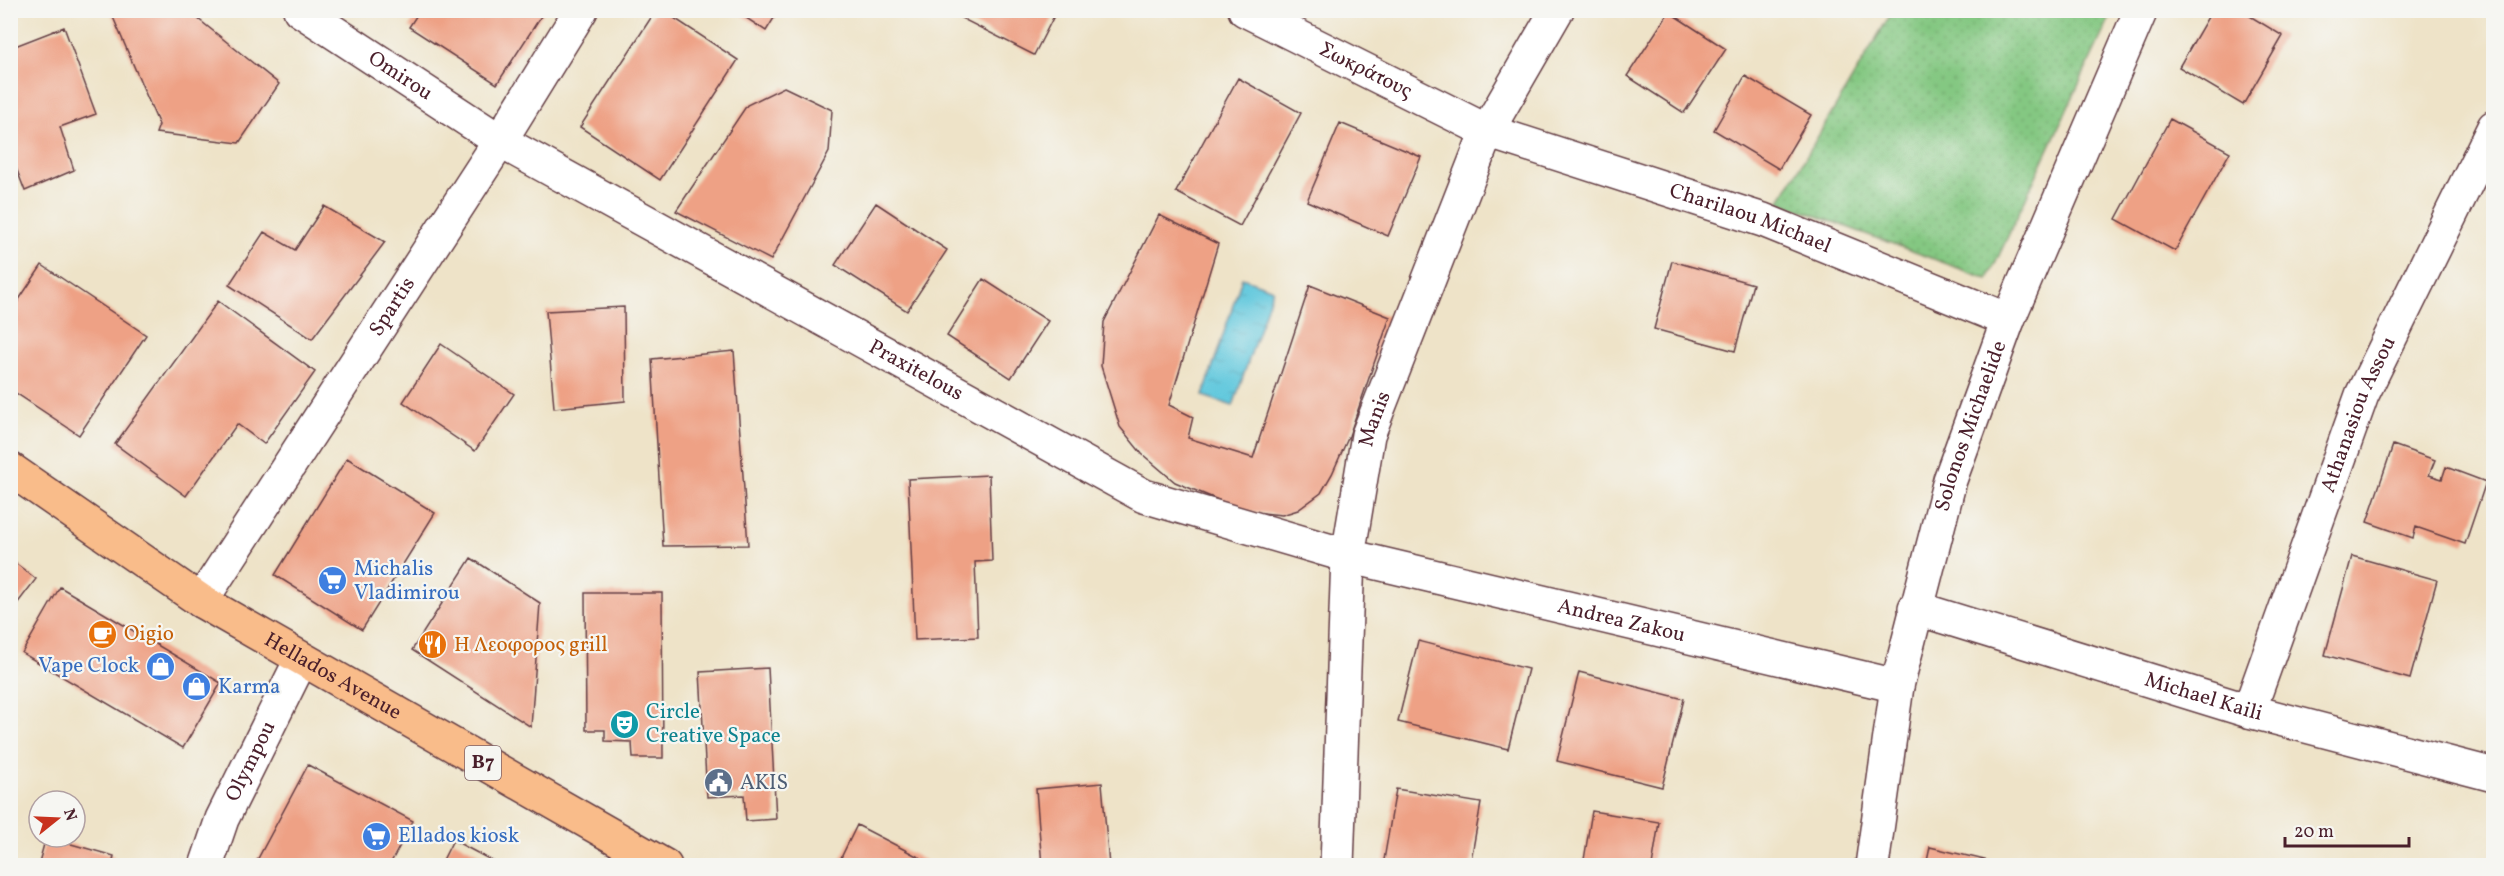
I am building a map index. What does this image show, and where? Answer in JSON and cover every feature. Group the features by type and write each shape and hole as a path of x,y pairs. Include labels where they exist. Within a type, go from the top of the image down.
{"main road":[{"name":"Hellados Avenue","path":"10,469 201,601 665,866"}],"street":[{"name":"Omirou","path":"300,10 501,141"},
{"name":"Spartis","path":"201,601 501,141 581,10"},
{"name":"Σωκράτους","path":"1245,10 1487,131"},
{"name":"Manis","path":"1337,866 1348,556 1368,435 1487,131 1557,10"},
{"name":"Solonos Michaelide","path":"1872,866 1897,686 1915,608 1950,480 2008,320 2141,10"},
{"name":"Athanasiou Assou","path":"2248,711 2362,395 2493,128"},
{"name":"Charilaou Michael","path":"1487,131 1763,220 2008,320"},
{"name":"Praxitelous","path":"501,141 1144,496 1348,556"},
{"name":"Andrea Zakou","path":"1348,556 1897,686"},
{"name":"Michael Kaili","path":"1915,608 2248,711 2493,775"},
{"name":"Olympou","path":"206,866 222,819 301,660"}],"green space":[{"path":"1893,10 2113,11 1988,279 1779,202"}],"water":[{"path":"1242,278 1273,289 1233,406 1203,396"}],"building":[{"path":"110,10 187,10 279,84 239,143 156,133 159,125"},
{"path":"420,10 545,10 497,84 409,27"},
{"path":"656,10 662,10 738,60 660,180 580,127"},
{"path":"734,10 779,10 766,31"},
{"path":"962,10 1057,10 1034,55 959,17"},
{"path":"2212,10 2240,10 2283,36 2243,105 2179,67"},
{"path":"1669,12 1726,49 1684,113 1627,76"},
{"path":"64,27 96,114 60,127 74,170 25,191 10,152 10,48"},
{"path":"1745,76 1811,115 1779,169 1714,130"},
{"path":"1238,78 1301,113 1240,226 1176,192"},
{"path":"784,87 832,110 829,152 771,260 676,211 747,105"},
{"path":"2170,119 2230,152 2175,251 2116,219"},
{"path":"1340,123 1421,157 1388,236 1307,201"},
{"path":"876,203 947,250 907,311 835,265"},
{"path":"324,206 385,242 312,339 229,285 264,232 295,250"},
{"path":"1159,215 1218,244 1169,405 1193,417 1188,438 1253,458 1310,285 1390,317 1349,436 1332,474 1321,493 1298,510 1282,515 1245,511 1175,482 1142,454 1120,427 1101,366 1104,322"},
{"path":"1672,261 1753,284 1735,351 1654,329"},
{"path":"42,265 146,335 79,435 10,389 10,313"},
{"path":"983,279 1048,321 1011,378 947,336"},
{"path":"218,301 315,372 264,444 237,424 186,496 115,444"},
{"path":"624,307 625,401 554,408 546,311"},
{"path":"441,344 514,394 475,451 403,402"},
{"path":"734,351 748,545 663,546 652,359"},
{"path":"2393,445 2435,460 2429,475 2442,479 2446,467 2486,482 2465,544 2416,527 2413,538 2367,522"},
{"path":"347,458 435,513 362,630 275,575"},
{"path":"989,475 992,561 975,562 978,637 915,640 908,479"},
{"path":"2352,556 2437,580 2410,679 2325,655"},
{"path":"471,558 540,603 531,727 412,650"},
{"path":"10,559 36,579 10,613"},
{"path":"60,587 221,683 183,748 22,653"},
{"path":"585,593 662,593 663,758 633,758 632,742 605,741 605,730 586,730"},
{"path":"1418,641 1528,669 1508,749 1398,722"},
{"path":"768,668 776,819 746,821 744,795 707,797 700,672"},
{"path":"1579,672 1684,699 1662,787 1557,761"},
{"path":"308,765 413,821 389,866 254,866"},
{"path":"1102,783 1109,866 1042,866 1036,789"},
{"path":"1396,789 1481,803 1470,866 1383,866"},
{"path":"1592,811 1659,822 1652,866 1583,866"},
{"path":"857,825 932,864 932,866 837,866"},
{"path":"453,840 502,866 440,866"},
{"path":"1930,847 2006,865 2006,866 1926,866"},
{"path":"87,848 114,856 112,866 38,866 43,849"}],"place":[{"name":"Michalis Vladimirou","path":"333,581"},
{"name":"Oigio","path":"103,634"},
{"name":"Η Λεοφορος grill","path":"433,645"},
{"name":"Vape Clock","path":"160,666"},
{"name":"Karma","path":"197,687"},
{"name":"Circle Creative Space","path":"625,724"},
{"name":"AKIS","path":"719,783"},
{"name":"Ellados kiosk","path":"377,836"}]}
